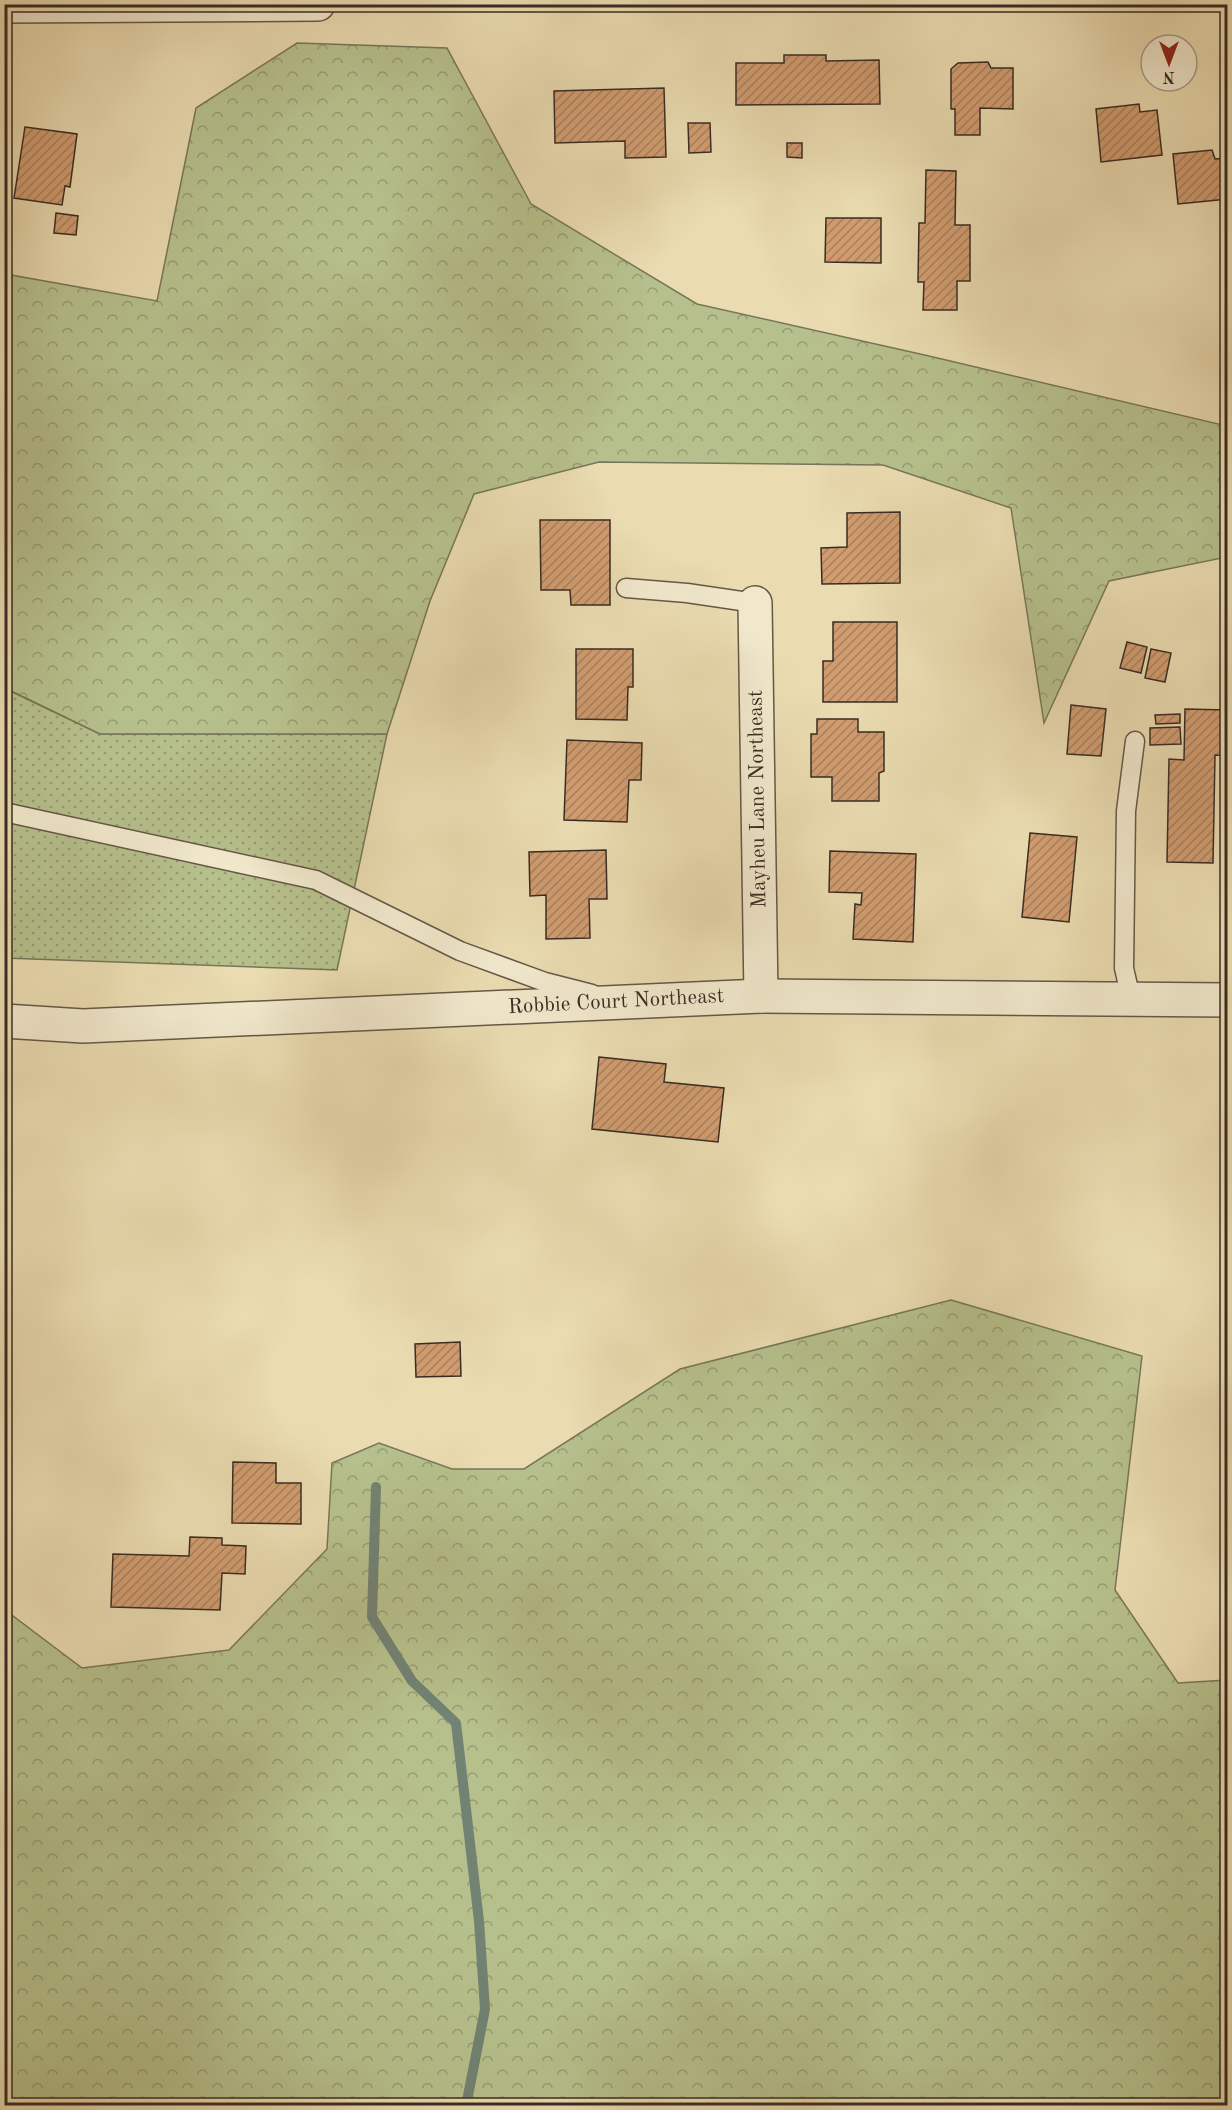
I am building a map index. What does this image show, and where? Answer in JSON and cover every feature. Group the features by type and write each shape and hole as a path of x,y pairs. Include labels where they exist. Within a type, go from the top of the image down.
{"street":[{"path":"4,6 318,4"},
{"name":"Mayheu Lane Northeast","path":"755,603 761,996"},
{"name":"Robbie Court Northeast","path":"4,1021 83,1026 761,996 1227,1000"}],"lane":[{"path":"626,588 687,593 755,603"},
{"path":"1131,999 1124,968 1126,811 1135,741"},
{"path":"4,812 316,880 460,951 544,982 622,1002"}],"green space":[{"path":"297,43 447,48 531,204 697,304 1227,426 1227,557 1109,581 1044,723 1011,508 883,465 599,462 474,494 430,601 387,734 100,734 5,688 5,274 157,301 196,108"},
{"path":"4,688 100,734 387,734 337,970 5,958"},
{"path":"951,1300 1142,1356 1115,1590 1178,1683 1227,1680 1227,2105 5,2105 5,1610 82,1668 229,1650 327,1549 332,1463 379,1443 452,1469 524,1469 680,1369"}],"building":[{"path":"784,55 826,55 826,61 879,60 880,104 736,105 736,63 784,63"},
{"path":"988,62 991,68 1013,68 1013,109 980,108 980,135 955,135 955,109 951,109 951,69 958,63"},
{"path":"1228,64 1228,101 1226,101 1222,65"},
{"path":"664,88 666,157 625,158 625,141 555,143 554,91"},
{"path":"1139,104 1140,112 1157,110 1162,155 1101,162 1096,109"},
{"path":"688,123 710,123 711,152 689,153"},
{"path":"25,127 77,134 70,187 65,186 62,205 14,198"},
{"path":"787,143 802,143 802,158 787,157"},
{"path":"1212,150 1215,159 1228,158 1228,199 1178,204 1173,154"},
{"path":"926,170 956,171 955,225 970,225 970,281 957,281 957,310 923,310 924,282 918,282 919,223 925,223"},
{"path":"56,213 78,216 76,235 54,233"},
{"path":"826,218 881,218 881,263 825,262"},
{"path":"900,512 900,583 822,584 821,548 847,547 847,513"},
{"path":"540,520 610,520 610,605 571,605 570,590 541,590"},
{"path":"833,622 897,622 897,702 823,702 823,661 833,661"},
{"path":"1127,642 1147,647 1141,673 1120,668"},
{"path":"576,649 633,649 633,687 628,687 627,720 576,719"},
{"path":"1151,649 1171,653 1165,682 1145,678"},
{"path":"1071,705 1106,709 1101,756 1067,754"},
{"path":"1185,709 1228,710 1228,756 1215,755 1213,863 1167,862 1169,759 1184,760"},
{"path":"1180,714 1180,723 1156,724 1155,715"},
{"path":"817,719 858,719 858,732 884,732 884,771 879,773 879,801 832,801 832,777 811,777 811,734 817,734"},
{"path":"1180,727 1181,744 1150,745 1150,728"},
{"path":"567,740 642,743 641,780 629,780 627,822 564,820"},
{"path":"1030,833 1077,837 1069,922 1022,917"},
{"path":"606,850 607,899 589,899 590,938 546,939 546,895 530,896 529,852"},
{"path":"830,851 916,854 913,942 853,939 855,904 861,905 862,893 829,892"},
{"path":"599,1057 666,1064 664,1082 724,1088 718,1142 592,1129"},
{"path":"460,1342 461,1376 416,1377 415,1344"},
{"path":"233,1462 276,1463 276,1483 301,1483 301,1524 232,1523"},
{"path":"190,1537 222,1538 222,1545 246,1546 245,1574 222,1573 220,1610 111,1607 113,1554 189,1556"}],"waterway":[{"path":"376,1487 372,1617 412,1681 456,1723 479,1921 485,2009 466,2106"}]}
